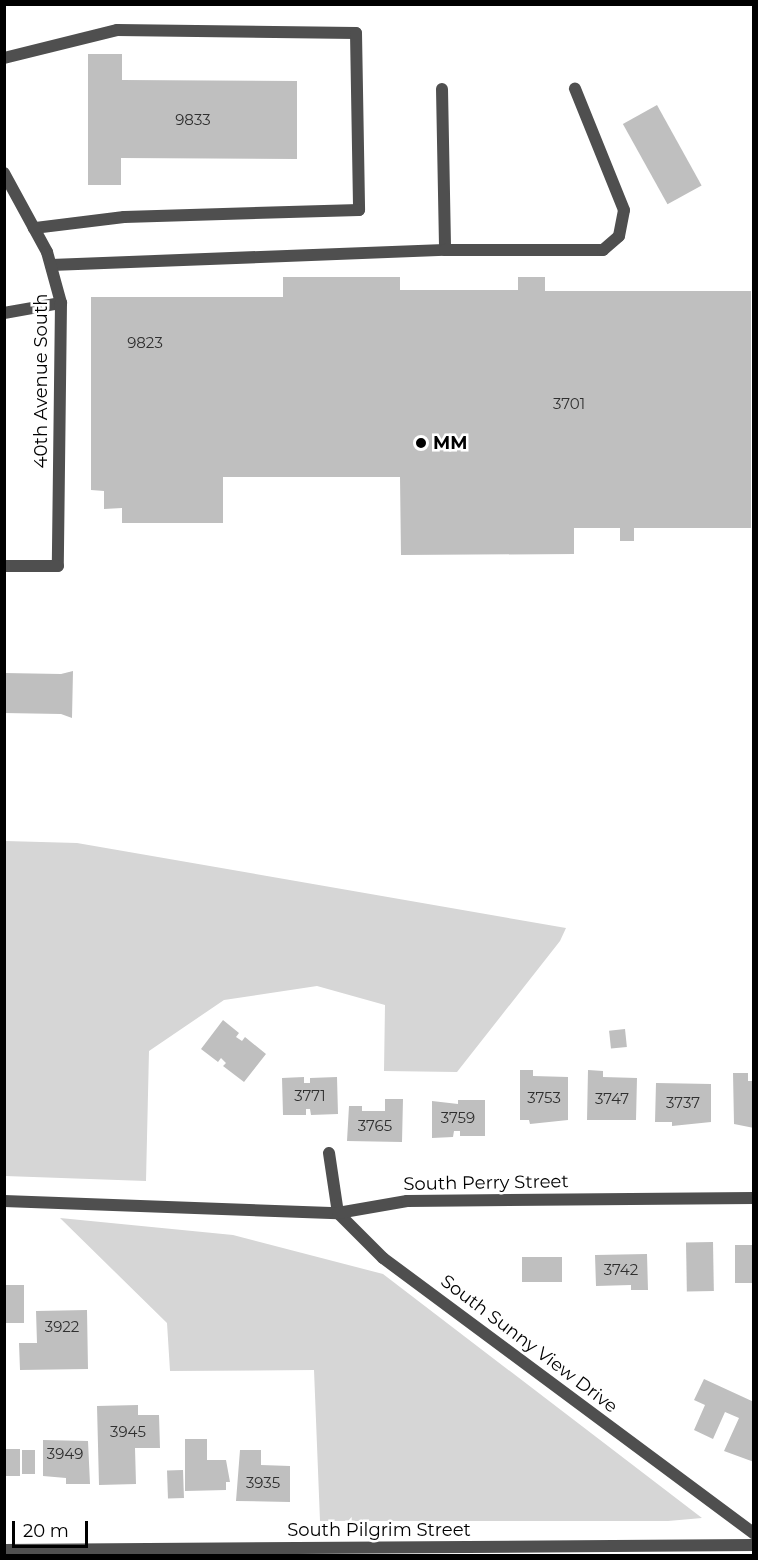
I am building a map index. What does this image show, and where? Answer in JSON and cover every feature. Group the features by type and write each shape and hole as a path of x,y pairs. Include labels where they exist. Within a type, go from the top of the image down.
{"street":[{"path":"4,58 117,30 356,33 359,210 124,217 34,228"},
{"path":"442,89 445,250"},
{"path":"51,265 445,250 603,250 619,236 624,210 574,89"},
{"name":"40th Avenue South","path":"4,173 51,265 61,303 58,566 4,566"},
{"path":"4,313 61,303"},
{"path":"329,1153 338,1213"},
{"name":"South Perry Street","path":"4,1201 338,1213 407,1201 753,1198"},
{"name":"South Sunny View Drive","path":"338,1213 383,1258 753,1534"},
{"name":"South Pilgrim Street","path":"4,1550 753,1545"}],"shaded area":[{"path":"5,841 77,843 566,928 560,941 457,1072 384,1071 385,1005 317,986 224,1000 149,1051 146,1181 5,1176"},
{"path":"60,1218 233,1235 383,1274 702,1518 668,1521 320,1521 314,1370 170,1371 167,1323"}],"building":[{"path":"88,54 122,54 122,80 297,81 297,159 121,158 121,185 88,185"},
{"path":"657,105 702,185 667,204 623,124"},
{"name":"MM","path":"283,277 400,277 400,290 518,290 518,277 545,277 545,291 751,291 751,528 634,528 634,541 620,541 620,528 574,528 574,554 401,555 400,477 223,477 223,523 122,523 122,508 104,509 104,491 91,490 91,297 283,297"},
{"path":"73,671 72,718 61,714 4,713 4,673 61,674"},
{"path":"223,1020 239,1033 236,1037 242,1041 245,1037 266,1054 244,1082 223,1066 226,1063 221,1058 218,1062 201,1049"},
{"path":"625,1029 627,1047 611,1049 609,1031"},
{"path":"520,1070 533,1070 533,1076 568,1077 568,1120 530,1124 529,1120 520,1120"},
{"path":"588,1070 603,1071 603,1077 637,1078 636,1120 587,1120"},
{"path":"733,1073 748,1073 748,1081 754,1081 754,1128 734,1124"},
{"path":"304,1077 304,1083 310,1083 310,1078 337,1077 338,1114 311,1115 310,1109 306,1109 306,1115 283,1115 282,1078"},
{"path":"656,1083 711,1084 711,1122 672,1126 672,1122 655,1122"},
{"path":"385,1099 403,1099 402,1142 347,1141 349,1106 362,1106 362,1111 385,1111"},
{"path":"458,1100 485,1100 485,1136 460,1136 460,1131 454,1131 453,1137 432,1138 432,1101 458,1104"},
{"path":"686,1242 713,1242 714,1291 687,1291"},
{"path":"735,1245 754,1245 754,1283 735,1283"},
{"path":"647,1254 648,1290 631,1290 631,1285 596,1286 595,1255"},
{"path":"522,1257 562,1257 562,1282 522,1282"},
{"path":"4,1285 24,1285 24,1323 4,1323"},
{"path":"87,1310 88,1369 20,1370 19,1343 37,1343 36,1311"},
{"path":"704,1379 754,1402 754,1462 724,1451 739,1418 725,1412 713,1439 694,1430 705,1405 694,1400"},
{"path":"138,1405 138,1415 159,1415 160,1448 135,1448 136,1484 99,1485 97,1406"},
{"path":"185,1439 207,1439 207,1460 226,1460 230,1482 226,1482 226,1490 185,1491"},
{"path":"43,1440 88,1441 90,1484 66,1484 66,1478 43,1476"},
{"path":"4,1449 20,1449 20,1476 4,1476"},
{"path":"22,1450 35,1450 35,1474 22,1474"},
{"path":"240,1450 261,1450 261,1465 290,1466 290,1502 236,1501"},
{"path":"183,1470 184,1498 168,1499 167,1471"}],"place":[{"name":"MM","path":"421,443"}]}
